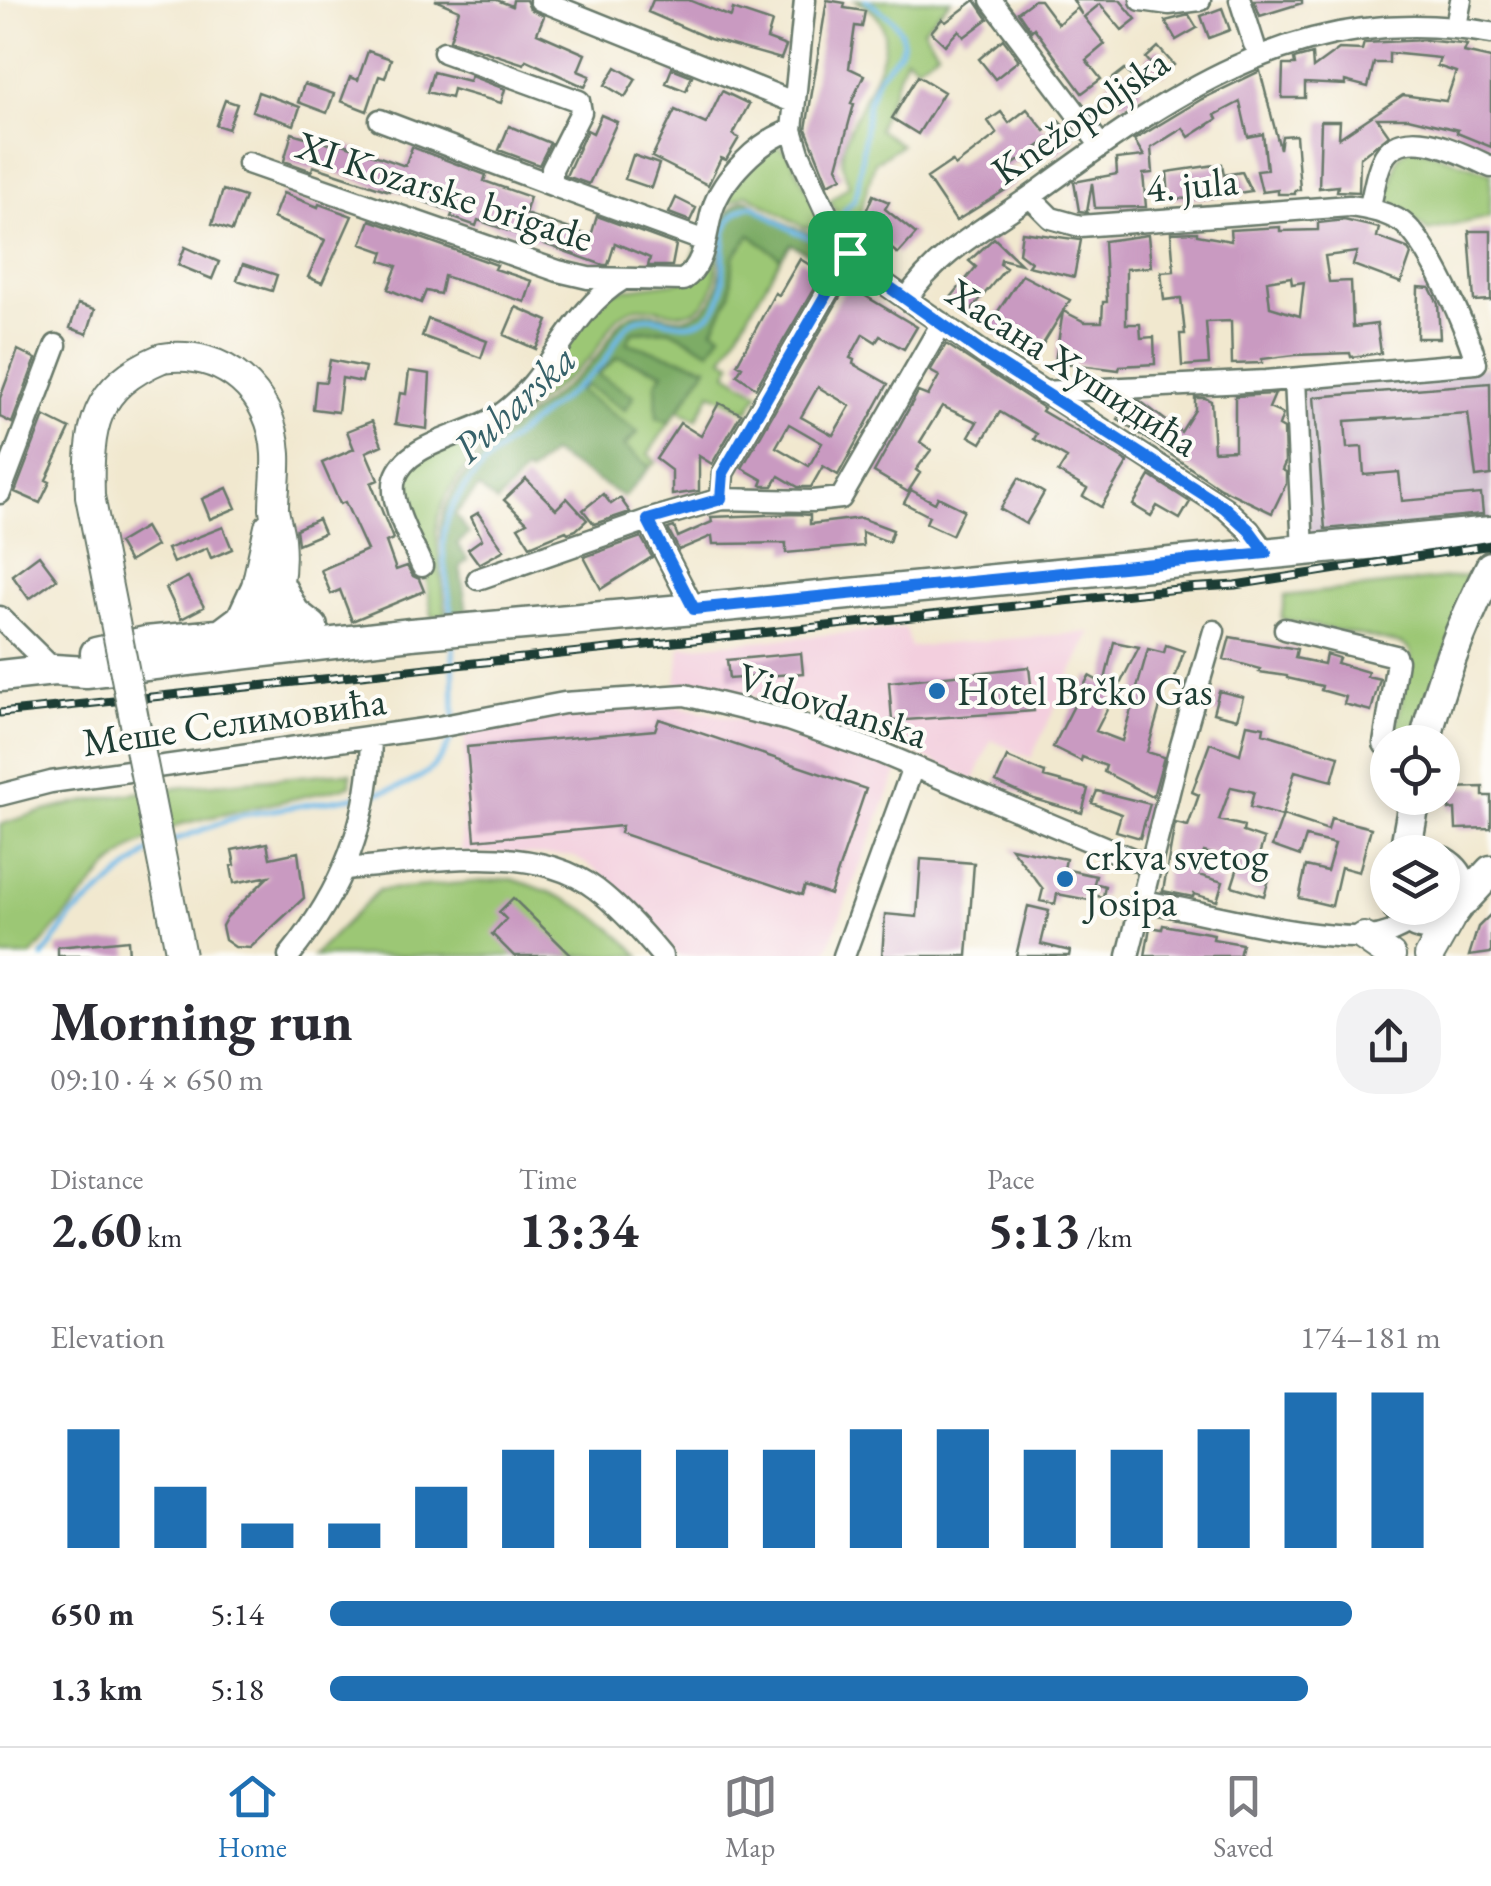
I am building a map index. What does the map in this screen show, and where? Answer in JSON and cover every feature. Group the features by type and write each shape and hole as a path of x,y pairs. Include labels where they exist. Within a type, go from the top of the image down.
{"main road":[{"path":"54,670 87,654 146,642 222,634 264,640 472,629 1491,532"},
{"path":"1429,725 1465,618 1491,567"},
{"path":"222,634 242,619 267,588 312,627"},
{"path":"0,676 54,670 86,672 264,640 312,627 420,633"},
{"path":"1460,863 1491,868"},
{"path":"1460,906 1491,868"}],"street":[{"path":"540,0 793,102"},
{"path":"721,499 723,473 841,239 798,152 792,130 805,0"},
{"path":"991,0 1100,146"},
{"path":"1141,0 1169,4 1200,0"},
{"path":"1240,0 1254,44"},
{"name":"Knežopoljska","path":"907,298 925,277 994,220 1182,86 1254,44 1342,19 1459,10 1491,33"},
{"path":"444,52 579,101 581,112 552,169 557,187"},
{"path":"380,120 705,241"},
{"name":"XI Kozarske brigade","path":"248,163 558,271 588,278 683,280 694,273 722,189 758,151 792,130"},
{"path":"1042,392 1294,379 1476,363 1471,341 1426,250 1402,223 1369,208 1382,159 1397,144 1422,141 1491,167"},
{"name":"4. jula","path":"1030,197 1038,209 1052,218 1080,226 1348,206 1369,208"},
{"name":"Хасана Хушидића","path":"841,239 875,277 1042,392 1225,508 1249,530 1251,555"},
{"name":"XI Kozarske brigade","path":"422,566 393,495 395,479 404,461 421,449 480,428 506,412 547,367 590,306 622,280"},
{"path":"478,578 721,499 812,502 842,498 942,323"},
{"path":"0,493 56,345"},
{"path":"181,956 90,496 92,428 114,387 162,358 196,357 220,364 240,376 262,400 276,452 264,640"},
{"path":"1294,379 1303,551"},
{"path":"648,520 694,609"},
{"path":"0,616 54,670"},
{"path":"1285,628 1395,656 1387,725"},
{"path":"1128,956 1148,866 1214,631"},
{"name":"Vidovdanska","path":"479,719 564,703 685,695 788,720 914,767 1148,866"},
{"name":"Меше Селимовића","path":"0,796 13,789 51,782 479,719"},
{"path":"289,956 324,910 345,869 362,819 369,780 370,737"},
{"path":"844,956 914,767"},
{"path":"345,869 461,859 523,859 564,871 594,887 638,927 662,956"},
{"path":"1140,900 1326,934 1354,936 1398,930 1400,925"},
{"path":"1408,925 1419,956"},
{"path":"1429,956 1448,925"},
{"path":"1354,936 1391,956"}],"shaded area":[{"path":"1491,367 1491,523 1310,543 1300,383"},
{"path":"906,628 910,647 1091,632 1031,758 991,740 974,780 868,732 767,698 676,685 680,647"},
{"path":"657,702 734,718 898,770 825,956 679,956 628,898 598,871 573,856 461,852 465,732 600,707"}],"green space":[{"path":"855,0 951,0 923,29 938,51 917,66 906,57 878,129 901,145 875,162 852,241 830,201 849,185 842,162 844,145 884,46 883,29 875,14"},
{"path":"771,146 790,155 826,229 803,227 747,194 725,205 718,228 715,279 706,301 688,313 637,308 621,315 590,358 497,436 456,481 442,505 436,531 446,615 432,617 422,546 402,505 400,469 502,411 612,291 683,281 715,204"},
{"path":"1413,146 1491,173 1490,217 1428,231 1388,199 1398,157"},
{"path":"747,199 796,228 829,234 841,249 831,266 791,244 781,258 750,235 734,256 730,295 713,329 721,333 710,351 669,329 632,332 627,343 707,367 670,422 657,418 656,383 664,372 618,357 597,374 634,396 625,410 583,384 578,390 638,432 624,446 650,467 624,497 551,453 529,474 525,471 497,503 479,488 455,514 469,534 457,544 468,560 460,566 468,619 450,620 440,531 447,505 461,480 503,436 596,358 628,316 647,312 686,318 707,306 720,279 725,219 733,207"},
{"path":"750,235 781,258 723,358 732,363 727,373 759,393 748,411 711,393 696,420 679,410 707,367 627,343 632,332 669,330 710,351 721,333 713,329 730,295 734,256"},
{"path":"618,357 665,373 657,417 670,422 648,454 656,462 650,467 624,446 638,433 578,391"},
{"path":"1475,575 1418,725 1397,725 1410,650 1402,644 1281,619 1285,596"},
{"path":"351,773 350,786 181,824 132,848 108,868 31,956 0,956 0,825 40,812 122,795"},
{"path":"511,879 581,908 612,929 640,956 313,956 379,890"}],"building":[{"path":"435,0 497,0 512,6 513,0 526,0 530,9 544,16 537,33 585,54 578,71 590,76 585,87 526,60 524,64 450,40 459,10"},
{"path":"653,0 689,0 731,17 733,9 772,22 767,39 786,46 781,59 710,39 648,12"},
{"path":"827,0 865,11 862,27 855,26 849,68 864,75 851,103 854,104 837,167 842,177 828,184 806,129"},
{"path":"975,0 988,19 964,37 959,30 945,45 931,32 942,19 946,22"},
{"path":"1040,0 1058,24 1077,8 1082,15 1073,0 1120,0 1136,19 1122,30 1100,4 1084,17 1105,44 1086,60 1101,79 1082,93 1018,12"},
{"path":"1254,0 1302,0 1302,3 1260,16"},
{"path":"1222,8 1230,30 1209,38 1201,16"},
{"path":"1189,15 1197,28 1176,40 1165,21"},
{"path":"1003,39 1019,60 995,79 979,59"},
{"path":"1424,40 1467,45 1464,52 1491,58 1491,147 1457,133 1458,130 1408,118 1377,118 1389,135 1360,158 1359,192 1337,191 1338,186 1319,188 1321,121 1340,121 1339,138 1403,95 1446,101 1456,72 1437,66 1440,58 1389,53 1389,63 1374,63 1368,87 1345,81 1345,85 1305,83 1305,98 1282,98 1283,65 1295,65 1294,59 1312,54 1313,68 1339,49 1362,50 1364,43"},
{"path":"1158,47 1174,65 1162,76 1146,58"},
{"path":"368,51 391,59 385,78 379,76 367,111 341,101 350,77 358,80"},
{"path":"616,67 636,79 625,97 605,85"},
{"path":"672,68 692,76 686,91 666,83"},
{"path":"1125,69 1143,91 1124,105 1107,83"},
{"path":"1260,71 1280,149 1282,136 1296,135 1300,190 1295,190 1295,194 1262,192 1257,171 1267,170 1263,134 1248,137 1240,102 1215,115 1217,119 1189,137 1183,128 1151,148 1153,173 1143,174 1146,207 1095,208 1092,183 1087,212 1079,211 1074,182 1117,174 1116,159 1144,156 1134,140 1202,99"},
{"path":"433,72 469,81 471,76 505,89 501,103 453,89 451,98 427,92"},
{"path":"918,76 944,92 918,134 892,118"},
{"path":"304,84 334,94 327,113 298,102"},
{"path":"722,91 749,104 733,135 739,138 726,160 721,158 708,185 652,157 675,110 706,124"},
{"path":"258,92 300,107 294,125 252,111"},
{"path":"225,100 237,104 228,129 216,125"},
{"path":"1027,109 1045,131 1058,120 1075,140 1055,156 1044,143 1005,170 1015,184 956,221 927,178 952,161 955,166 997,134 988,121 1001,112 1009,123"},
{"path":"601,115 617,122 589,184 566,176 587,130 593,133"},
{"path":"509,126 550,143 539,165 499,150"},
{"path":"292,133 339,147 340,143 405,166 412,147 486,175 484,181 530,197 525,214 591,236 597,216 676,245 672,266 648,266 650,258 615,243 608,265 603,265 478,220 476,226 451,217 453,212 390,189 313,166 312,171 284,161"},
{"path":"633,155 659,164 651,188 625,179"},
{"path":"1222,164 1224,175 1242,172 1251,191 1169,199 1167,172"},
{"path":"223,190 245,197 232,231 212,224"},
{"path":"283,193 352,216 322,283 308,277 325,240 273,218"},
{"path":"873,195 889,202 885,209 916,234 898,254 875,235 883,224 864,216"},
{"path":"676,198 696,208 690,221 669,213"},
{"path":"370,220 532,281 525,302 444,276 440,294 426,291 421,303 388,289 397,266 381,261 384,252 361,244"},
{"path":"1344,220 1379,228 1377,237 1407,248 1411,254 1401,283 1353,265 1357,252 1325,256 1329,282 1351,281 1353,327 1377,324 1381,353 1351,357 1350,353 1295,355 1262,359 1262,363 1232,364 1231,321 1206,322 1209,364 1182,366 1180,334 1185,334 1181,298 1164,300 1161,272 1174,271 1171,233 1197,232 1231,241 1230,230 1318,230 1318,223","holes":["1291,277 1292,284 1304,282 1300,316 1270,307 1267,281"]},
{"path":"1469,231 1491,231 1491,300 1474,301"},
{"path":"1022,232 1081,240 1074,277 1028,266 1031,262 1019,253"},
{"path":"1148,235 1151,267 1126,269 1126,324 1140,324 1141,338 1154,337 1155,364 1120,366 1119,370 1055,362 1063,311 1085,322 1102,322 1103,302 1107,302 1104,241"},
{"path":"994,238 1021,264 1001,259 1000,264 1006,268 966,316 948,301 976,267 969,261"},
{"path":"185,247 219,262 212,279 178,265"},
{"path":"800,259 823,273 756,388 737,375 742,367 737,364 775,293 779,295"},
{"path":"243,264 277,275 272,291 237,280"},
{"path":"1022,275 1070,300 1035,357 987,328"},
{"path":"847,285 917,327 904,349 880,336 876,342 863,334 850,358 853,364 888,384 838,475 823,466 811,487 798,487 779,476 773,486 763,486 763,480 742,468","holes":["818,387 850,406 833,435 801,417","789,424 822,443 809,466 776,447"]},
{"path":"1418,287 1430,288 1438,304 1440,338 1417,338"},
{"path":"78,304 95,309 87,334 70,328"},
{"path":"516,307 548,321 536,349 504,335"},
{"path":"428,319 487,341 481,358 422,336"},
{"path":"946,344 1044,408 1042,411 1128,462 1101,507 1083,496 1087,489 1058,472 1067,458 1034,439 1037,434 1000,412 981,443 969,436 977,422 942,406 920,442 931,450 916,470 920,473 908,492 874,472 918,392 928,396 939,376 930,371"},
{"path":"18,350 36,359 12,423 0,417 0,398"},
{"path":"330,360 365,367 362,382 342,378 338,412 313,409 316,381 326,382"},
{"path":"409,371 430,374 427,429 395,424 400,393 406,394"},
{"path":"1490,383 1491,475 1476,477 1468,413 1345,421 1347,448 1362,447 1364,475 1399,472 1402,501 1481,494 1483,514 1325,529 1314,397"},
{"path":"1275,394 1269,408 1283,414 1279,426 1284,429 1282,470 1286,472 1286,484 1272,513 1220,488 1118,419 1130,401 1140,401 1181,432 1195,410 1195,398 1205,398 1211,401 1214,451 1235,450 1235,396"},
{"path":"719,403 741,414 712,464 699,456 699,491 672,495 672,471 656,459 680,423 701,436"},
{"path":"44,416 70,429 46,480 50,482 40,503 15,492"},
{"path":"372,421 382,445 366,452 378,480 371,483 393,539 386,542 396,570 407,566 424,591 352,621 340,590 331,594 321,570 367,550 322,463 354,449 347,431"},
{"path":"1150,476 1190,502 1180,519 1157,506 1151,516 1133,505"},
{"path":"1019,478 1044,493 1026,524 1000,509"},
{"path":"526,479 556,509 567,498 587,520 576,530 530,546 518,527 527,522 504,500"},
{"path":"227,488 236,508 210,519 202,499"},
{"path":"911,490 935,503 938,497 964,510 952,535 926,523 929,516 904,503"},
{"path":"603,494 611,504 620,498 630,512 594,524 583,510"},
{"path":"478,513 504,550 479,564 468,549 482,539 471,517"},
{"path":"810,515 810,524 861,518 893,530 889,542 862,532 863,546 786,553 786,543 713,544 712,536 679,550 668,529 674,527 678,537 712,522 711,517"},
{"path":"318,519 324,533 298,544 296,529"},
{"path":"145,527 156,546 129,562 118,543"},
{"path":"223,527 232,549 211,558 207,548 173,563 167,549"},
{"path":"641,537 652,557 601,589 584,557"},
{"path":"39,555 57,579 29,599 12,575"},
{"path":"188,577 204,607 181,619 166,588"},
{"path":"1230,637 1297,649 1295,658 1324,664 1326,654 1339,658 1337,663 1368,672 1367,676 1380,679 1371,711 1344,704 1346,697 1321,690 1322,686 1259,672 1260,669 1224,659"},
{"path":"1114,642 1139,647 1096,731 1122,741 1148,649 1164,653 1166,645 1184,651 1174,681 1168,679 1147,752 1164,757 1153,797 1104,772 1106,766 1082,757 1081,761 1053,747 1089,676 1104,684"},
{"path":"801,653 803,673 729,679 727,660"},
{"path":"1029,667 1034,711 892,721 889,682"},
{"path":"1219,691 1243,697 1237,719 1213,713"},
{"path":"659,719 866,789 830,895 805,886 802,895 620,833 622,826 475,840 467,747 655,730"},
{"path":"1247,724 1264,727 1263,733 1339,756 1332,781 1295,771 1282,816 1250,807 1254,792 1231,787 1219,820 1244,826 1243,832 1264,839 1254,871 1270,876 1264,896 1232,886 1240,861 1204,852 1198,875 1223,882 1217,901 1163,891 1175,823 1188,826 1199,795 1192,792 1210,743 1240,754"},
{"path":"1007,757 1045,773 1044,777 1088,789 1082,813 1034,799 996,782"},
{"path":"1483,787 1483,796 1491,796 1491,828 1456,829 1460,788"},
{"path":"1097,791 1150,804 1140,838 1116,831 1121,814 1092,803"},
{"path":"1283,815 1328,830 1331,818 1371,828 1359,872 1341,867 1332,906 1299,898 1306,866 1327,871 1335,844 1306,837 1300,856 1272,846"},
{"path":"267,843 270,858 298,852 304,898 250,948 235,947 225,940 222,926 269,876 234,883 232,850"},
{"name":"crkva svetog Josipa","path":"1011,848 1066,859 1064,869 1096,876 1094,883 1105,886 1103,897 1090,895 1089,900 1057,894 1055,904 1040,901 1043,889"},
{"path":"921,859 974,863 967,956 882,956 885,914 917,917"},
{"path":"513,898 572,956 514,956 492,934 506,919 499,912"},
{"path":"1028,906 1049,911 1041,944 1070,951 1069,956 1016,956"},
{"path":"1491,914 1491,953 1469,956 1478,927"},
{"path":"1163,925 1214,934 1213,939 1242,944 1239,956 1145,956 1150,927 1162,929"},
{"path":"128,940 129,956 58,956 58,947"}],"waterway":[{"name":"Puharska","path":"845,230 844,211 858,188 868,103 878,77 903,42 893,20 866,0"},
{"name":"Puharska","path":"452,619 443,538 453,506 467,485 505,446 599,367 628,325 643,318 689,324 708,316 723,289 724,239 736,213 752,205 801,234 833,240"},
{"name":"Puharska","path":"453,640 454,719"},
{"name":"Puharska","path":"370,794 423,775 442,756 453,729"},
{"name":"Puharska","path":"167,843 242,815 359,796"},
{"name":"Puharska","path":"43,956 72,916 152,849"}],"railway":[{"path":"0,713 1235,585 1491,545"}],"place":[{"name":"Hotel Brčko Gas","path":"937,691"},
{"name":"crkva svetog Josipa","path":"1065,879"}],"route":[{"path":"850,253 875,277 984,354 1225,508 1266,553 694,609 648,520 721,499 723,473 850,253"}]}
